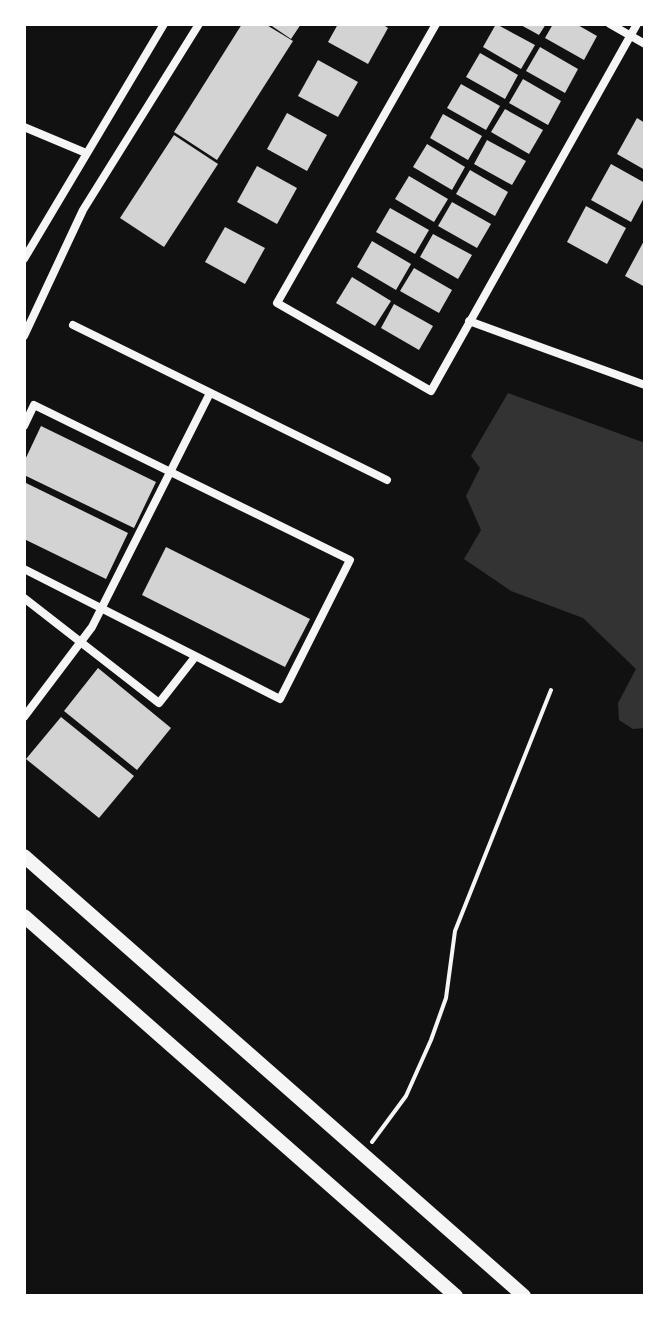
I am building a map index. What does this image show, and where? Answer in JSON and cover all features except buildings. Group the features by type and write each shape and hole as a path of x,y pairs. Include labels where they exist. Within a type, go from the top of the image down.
{"main road":[{"path":"24,856 524,1296"},
{"path":"24,916 456,1296"}],"street":[{"path":"24,259 164,24"},
{"path":"24,336 83,210 199,24"},
{"path":"436,24 277,303 431,391 637,24"},
{"path":"610,24 645,44"},
{"path":"24,127 86,153"},
{"path":"469,321 645,385"},
{"path":"73,325 387,480"},
{"path":"24,717 81,642 101,610 210,393"},
{"path":"24,426 34,405 350,560 280,699 24,569"},
{"path":"24,598 159,703 195,657"}],"path":[{"path":"364,1154 406,1096 431,1040 446,998 455,931 551,690"}],"shaded area":[{"path":"508,393 645,443 645,728 633,729 619,720 618,703 636,669 583,618 511,591 464,559 481,530 466,496 480,468 471,456"}]}
